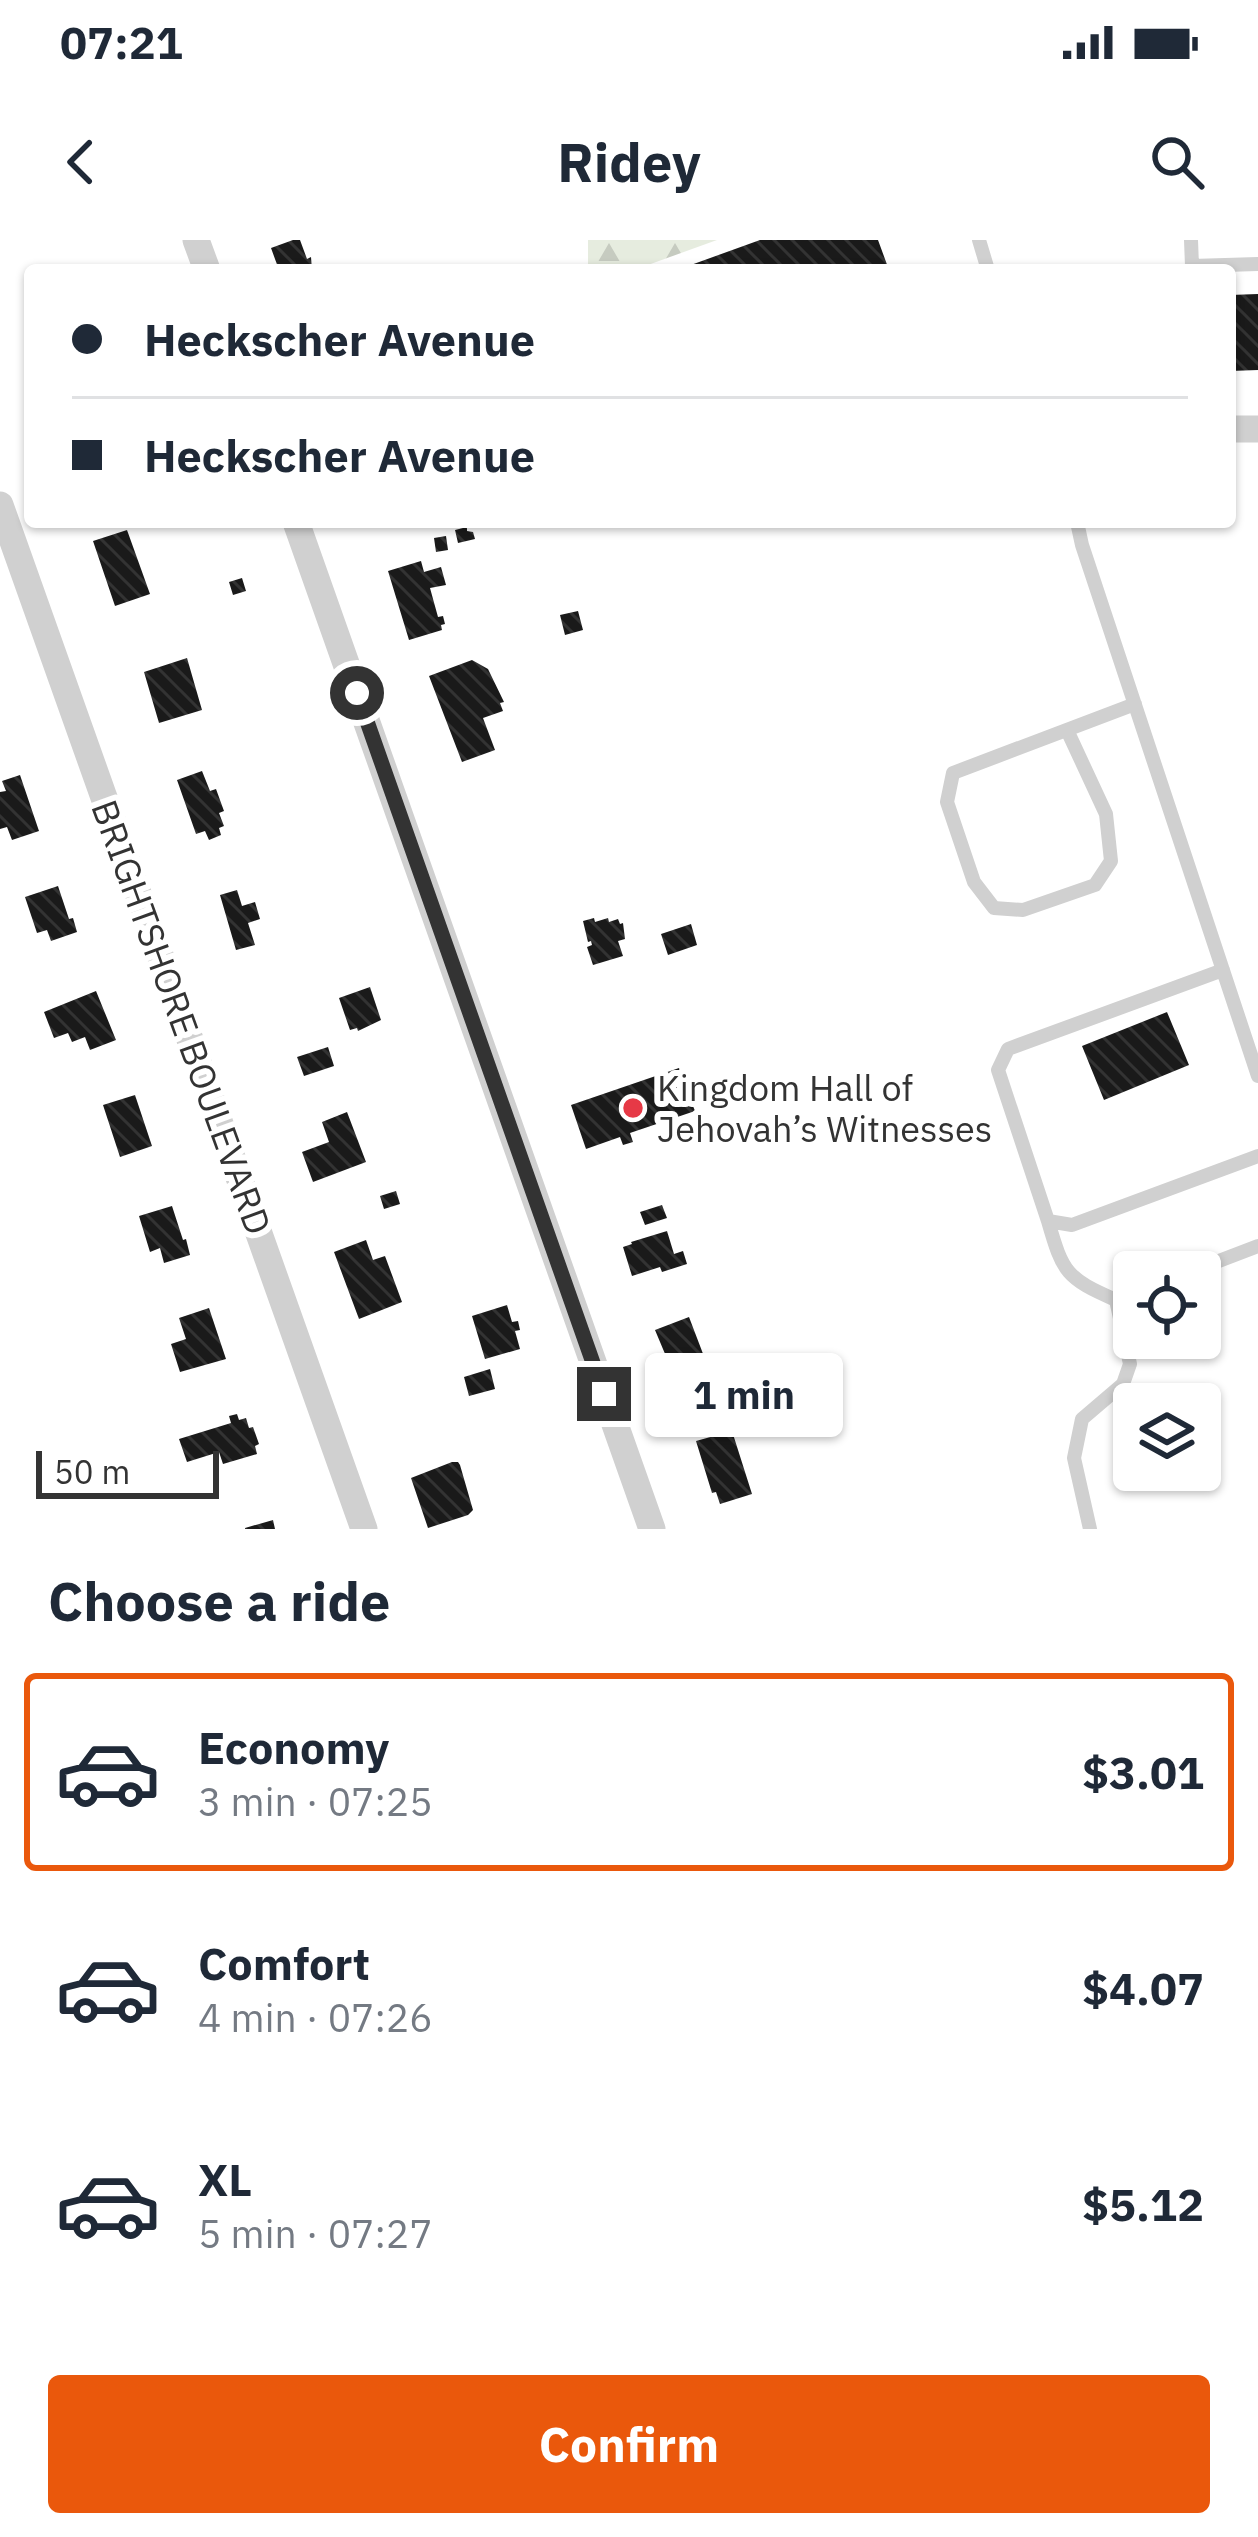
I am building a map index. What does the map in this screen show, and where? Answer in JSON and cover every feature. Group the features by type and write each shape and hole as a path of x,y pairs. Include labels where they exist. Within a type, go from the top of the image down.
{"street":[{"name":"BRIGHTSHORE BOULEVARD","path":"0,505 364,1529"},
{"path":"298,528 652,1529"}],"lane":[{"path":"1078,528 1258,1076"},
{"path":"1067,730 1106,814 1112,861 1095,885 1023,910 994,908 974,882 947,802 953,773 1135,704"},
{"path":"1113,1299 1086,1287 1061,1265 998,1070 1008,1049 1223,970"},
{"path":"1048,1221 1072,1225 1258,1156"},
{"path":"1221,1260 1258,1246"},
{"path":"1090,1529 1073,1458 1082,1419 1123,1384 1129,1359"}],"green space":[{"path":"588,240 717,240 651,264 588,264"}],"building":[{"path":"300,240 312,264 277,264 271,248"},
{"path":"760,240 878,240 887,264 694,264"},
{"path":"1258,294 1258,370 1236,371 1236,295"},
{"path":"467,528 475,539 458,543 455,530"},
{"path":"127,530 150,594 115,606 93,541"},
{"path":"446,536 448,550 436,552 434,538"},
{"path":"421,561 424,572 441,567 446,585 430,588 438,617 443,616 445,624 442,630 409,640 388,571"},
{"path":"242,578 246,591 233,595 229,582"},
{"path":"578,611 583,630 565,635 560,615"},
{"path":"187,658 202,710 159,723 144,672"},
{"path":"472,660 488,669 504,702 500,703 503,711 483,718 495,750 462,762 429,676"},
{"path":"202,771 224,811 219,813 224,826 219,828 221,835 209,840 205,831 196,834 177,780"},
{"path":"20,775 39,831 12,840 7,827 0,829 0,792 6,791 2,781"},
{"path":"58,886 77,932 51,941 47,930 37,933 25,897"},
{"path":"237,890 242,906 255,902 260,919 248,923 255,945 236,950 220,895"},
{"path":"594,918 595,922 608,918 623,923 625,939 618,941 623,956 593,965 583,921"},
{"path":"691,924 697,945 668,955 661,934"},
{"path":"370,987 381,1020 350,1030 339,998"},
{"path":"96,991 116,1040 90,1050 85,1037 72,1042 68,1033 54,1038 44,1012"},
{"path":"1167,1012 1189,1065 1104,1100 1082,1046"},
{"path":"328,1047 334,1066 304,1076 297,1057"},
{"name":"Kingdom Hall of Jehovah’s Witnesses","path":"679,1068 683,1081 696,1077 703,1097 691,1101 695,1111 630,1133 633,1142 623,1145 620,1137 586,1149 571,1105"},
{"path":"135,1095 152,1146 120,1157 103,1105"},
{"path":"347,1112 366,1162 313,1182 302,1152 329,1142 322,1122"},
{"path":"396,1191 400,1204 384,1209 380,1196"},
{"path":"662,1205 667,1218 645,1225 640,1212"},
{"path":"172,1206 190,1255 164,1263 160,1248 150,1252 139,1216"},
{"path":"667,1231 674,1254 683,1251 687,1264 632,1276 623,1247"},
{"path":"366,1240 373,1260 385,1256 402,1302 359,1319 334,1252"},
{"path":"507,1305 512,1322 518,1321 520,1330 515,1331 520,1349 485,1359 472,1316"},
{"path":"209,1308 226,1359 180,1372 171,1344 186,1339 179,1318"},
{"path":"689,1317 713,1380 681,1392 655,1330"},
{"path":"490,1369 495,1389 469,1396 464,1377"},
{"path":"237,1414 253,1427 257,1454 223,1464 219,1452 187,1462 179,1439 231,1423 229,1416"},
{"path":"732,1431 752,1494 720,1504 696,1441"},
{"path":"452,1462 460,1465 473,1510 428,1528 411,1478"},
{"path":"273,1520 275,1529 245,1529 245,1528"}],"place":[{"name":"Kingdom Hall of Jehovah’s Witnesses","path":"633,1108"}],"route":[{"path":"357,693 604,1394"}]}
